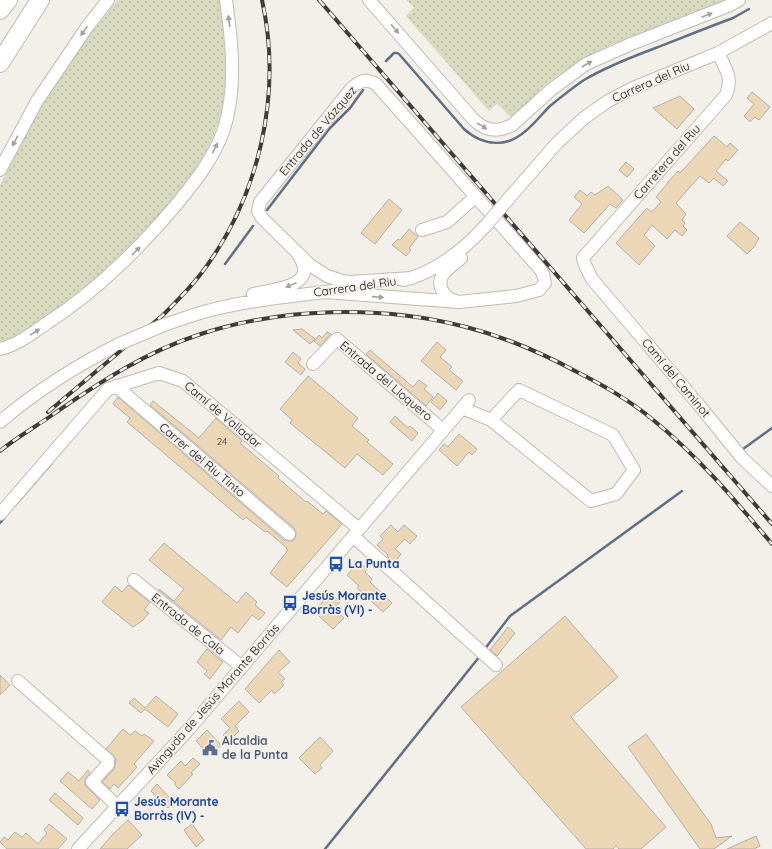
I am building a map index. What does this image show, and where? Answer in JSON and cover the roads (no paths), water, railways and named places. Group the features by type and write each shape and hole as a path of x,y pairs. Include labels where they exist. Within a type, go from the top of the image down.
{"highway":[{"path":"0,10 8,0"},
{"path":"0,42 31,0"},
{"path":"0,63 40,0"}],"street":[{"path":"0,170 37,101 82,34 108,0"},
{"path":"0,349 10,347 49,322 110,276 158,227 202,171 218,145 228,115 231,98 232,80 230,27 226,0"},
{"path":"369,0 473,119 482,127 494,131 512,125 552,89 586,64 631,44 728,6 739,0"},
{"name":"Carrera del Riu","path":"0,422 51,383 76,367 118,344 164,325 210,310 257,301 368,287 412,278 442,263 474,238 557,143 590,114 608,101 633,88 718,53 772,23"},
{"name":"Carretera del Riu","path":"584,265 583,258 726,95 730,85 728,74 718,53"},
{"name":"Entrada de Vázquez","path":"297,254 262,218 258,211 258,206 351,89 361,81 366,80 376,84 540,269 545,283 539,290 516,296 459,302 326,292"},
{"path":"422,230 447,222 475,197"},
{"path":"459,302 449,299 444,294 441,287 441,280 444,273 462,258 474,238"},
{"path":"297,254 316,270 327,276 342,281 362,282 412,278"},
{"path":"210,310 241,296 289,286 297,282 302,276 304,269 302,261 297,254"},
{"name":"Camí del Caminot","path":"584,265 592,279 742,458 772,486"},
{"name":"Entrada del Lloquero","path":"313,364 337,339 444,430"},
{"name":"Camí de Valladar","path":"0,514 108,389 159,372 183,380 356,533 496,665"},
{"name":"Carrer del Riu Tinto","path":"116,386 289,534"},
{"path":"519,390 613,435 634,470 616,494 591,501 491,420 519,390"},
{"name":"Avinguda de Jesús Morante Borràs","path":"78,849 189,729 466,404 491,420"},
{"name":"Entrada de Cala","path":"134,580 242,667"},
{"path":"18,681 108,760 108,764 92,782 117,806"}],"waterway":[{"path":"386,61 394,53 399,54 464,129 479,139 496,143 503,142 509,141 521,135 550,106 575,86 592,75 626,59 733,18 749,9"},
{"path":"267,210 330,128 350,108 363,90"},
{"path":"225,264 253,226"},
{"path":"743,449 772,428"},
{"path":"16,504 51,464"},
{"path":"484,650 510,616 682,491"},
{"path":"0,523 5,517"},
{"path":"325,849 480,656"}],"railway":[{"path":"48,412 163,315 200,275 220,245 238,213 251,179 261,144 267,108 269,72 268,36 262,0"},
{"path":"319,0 772,524"},
{"path":"0,451 106,379 160,350 198,335 230,326 297,314 366,312 400,315 466,327 523,346 550,358 616,393 643,412 685,448 729,494 772,544"}],"place":[{"name":"La Punta","path":"336,564"},
{"name":"Jesús Morante Borràs (VI) -","path":"290,603"},
{"name":"Alcaldia de la Punta","path":"210,748"},
{"name":"Jesús Morante Borràs (IV) -","path":"122,809"}]}
